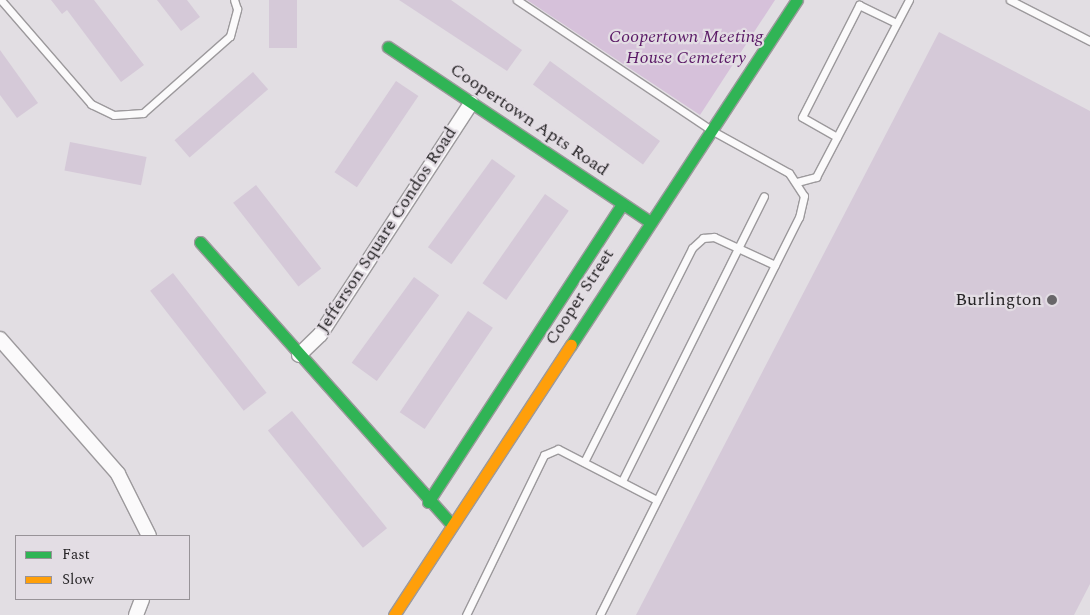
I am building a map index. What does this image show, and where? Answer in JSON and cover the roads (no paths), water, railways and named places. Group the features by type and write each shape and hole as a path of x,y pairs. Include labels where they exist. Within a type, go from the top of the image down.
{"street":[{"name":"Cooper Street","path":"394,615 797,0"},
{"name":"Coopertown Apts Road","path":"388,47 650,222"},
{"name":"Jefferson Square Condos Road","path":"299,355 320,335 471,103"},
{"path":"428,502 622,204"},
{"path":"200,242 428,502 452,525"},
{"path":"0,339 118,474 148,535"},
{"path":"136,615 142,600"}],"lane":[{"path":"1,0 91,104 114,115 143,113 230,36 237,9 234,0"},
{"path":"517,0 711,130 797,182 804,196 799,217 600,615"},
{"path":"797,182 816,178 909,0"},
{"path":"1010,0 1090,41"},
{"path":"837,137 802,117 859,5 896,23"},
{"path":"622,482 764,196"},
{"path":"584,462 692,248 703,238 714,237 775,265"},
{"path":"466,615 544,455 558,449 658,500"}],"place":[{"name":"Burlington","path":"1052,300"}],"park label":[{"name":"Coopertown Meeting House Cemetery","path":"686,48"}]}
